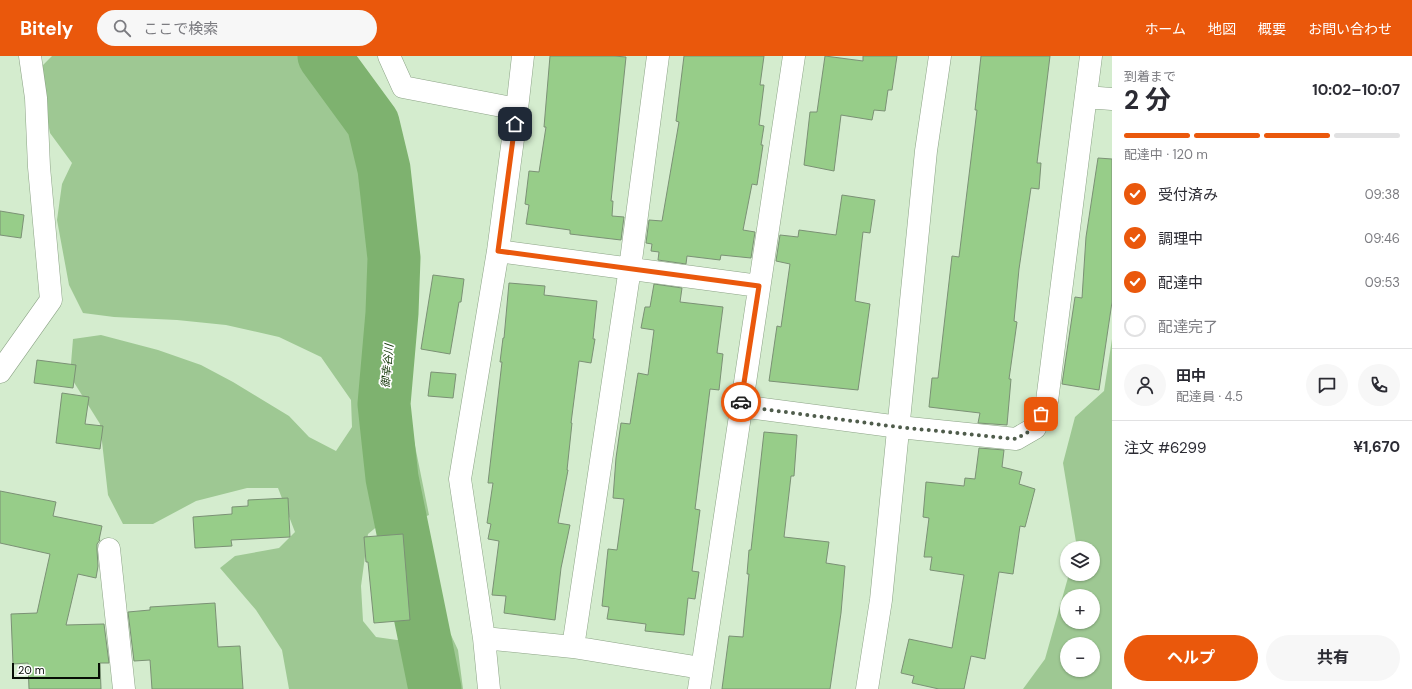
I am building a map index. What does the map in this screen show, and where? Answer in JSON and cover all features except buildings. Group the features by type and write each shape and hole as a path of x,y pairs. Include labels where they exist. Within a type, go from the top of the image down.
{"street":[{"path":"0,372 51,300 39,167 36,98 30,56"},
{"path":"389,56 403,87 517,109"},
{"path":"489,689 484,638 460,479 498,251 523,56"},
{"path":"573,647 630,268 658,56"},
{"path":"484,638 573,647 700,679 794,56"},
{"path":"867,689 881,600 926,151 940,56"},
{"path":"740,406 898,427 1016,439 1035,428 1047,401 1091,56"},
{"path":"1086,97 1112,99"},
{"path":"498,251 759,286"},
{"path":"109,549 124,689"}],"green space":[{"path":"52,56 304,56 330,97 353,125 361,149 368,191 380,291 379,323 408,392 412,431 429,515 415,521 385,520 368,534 361,586 363,621 376,637 397,640 451,635 458,650 463,689 289,689 282,650 256,610 220,568 235,556 279,548 295,532 278,488 247,488 196,501 153,524 123,524 108,495 100,424 70,376 73,339 101,335 158,350 201,365 233,382 289,416 309,437 336,451 352,427 351,400 321,357 279,337 226,325 177,320 114,317 83,313 69,285 57,220 62,184 72,163 50,133 43,97 43,65"},
{"path":"1112,339 1112,689 1023,689 1045,659 1060,606 1060,629 1100,629 1100,589 1065,589 1067,581 1100,581 1100,541 1076,541 1063,463 1075,417 1104,391"}],"waterway":[{"name":"御幸谷川","path":"324,56 373,123 384,169 394,258 392,313 384,404 392,478 435,689"}],"way so far":[{"path":"741,402 740,406 898,427 1016,439 1035,428 1041,414"}],"route":[{"path":"515,124 498,251 759,286 741,402"}]}
